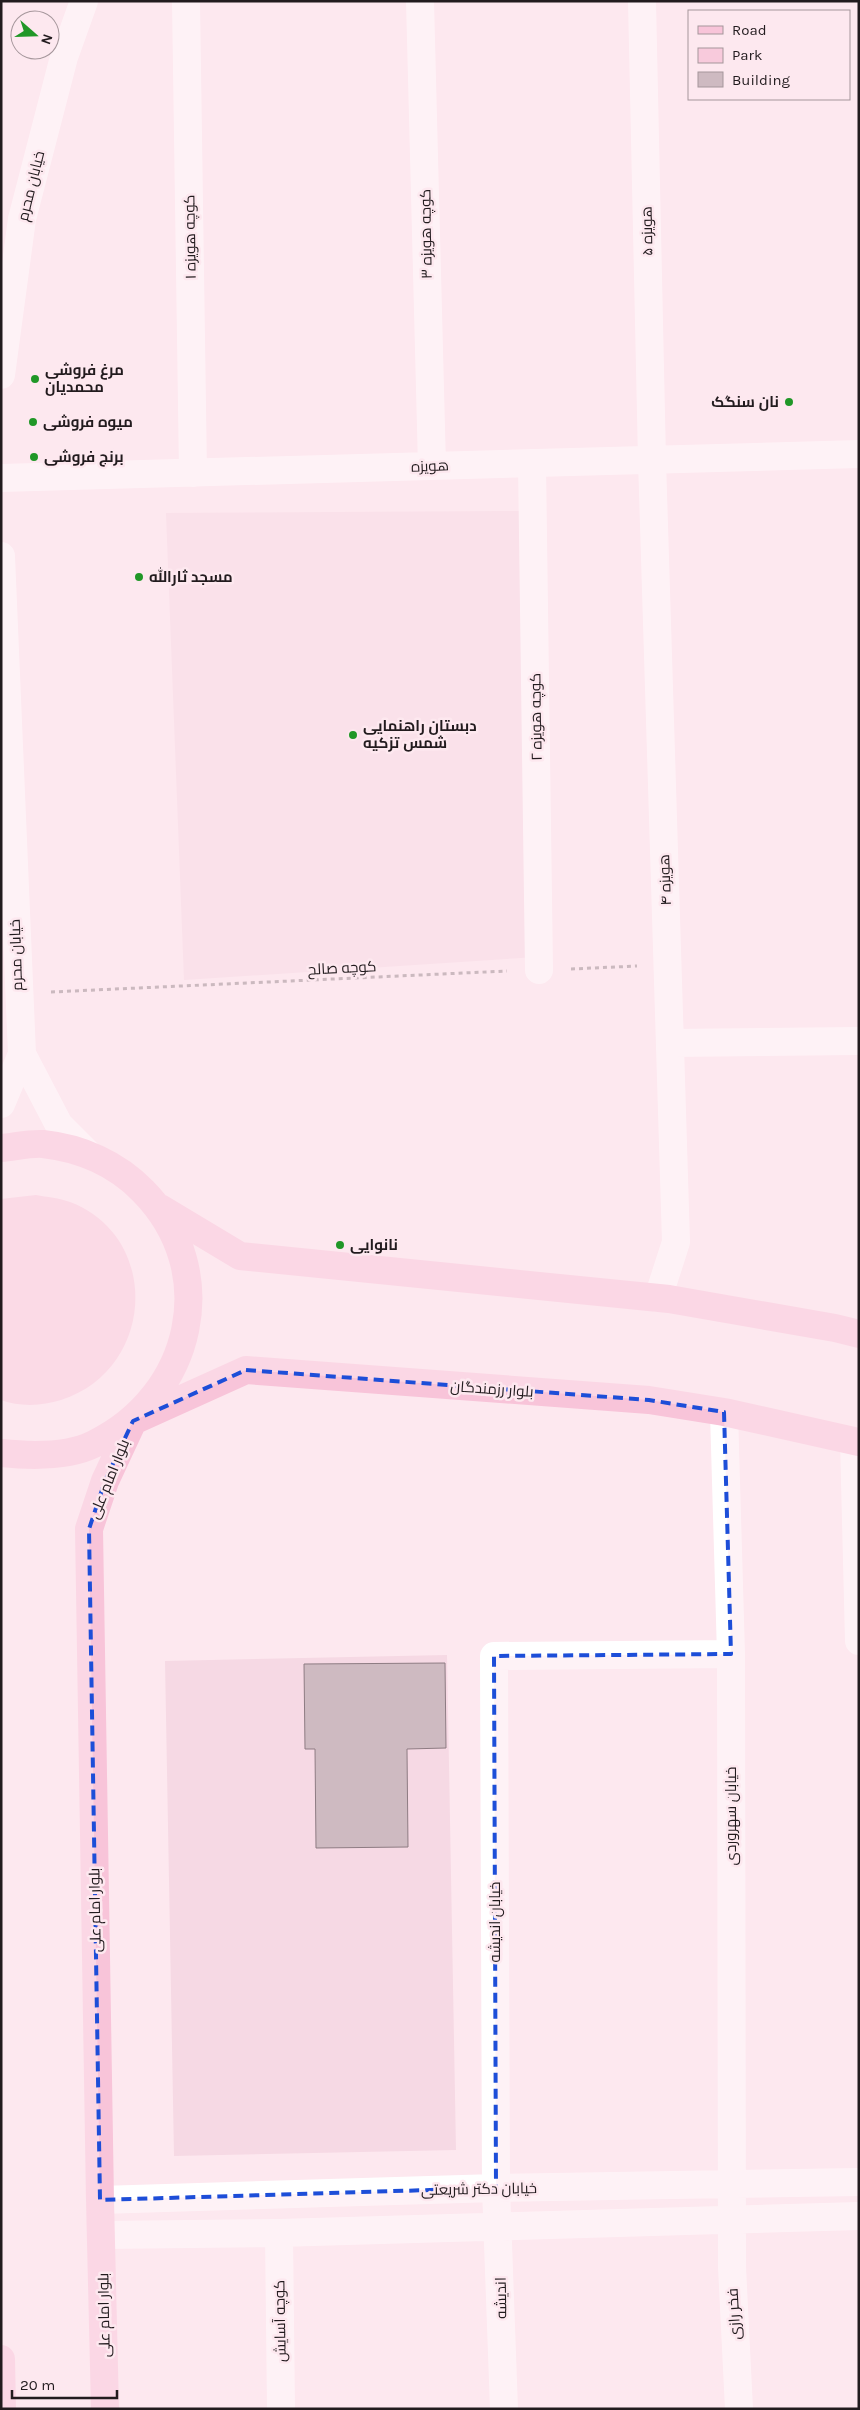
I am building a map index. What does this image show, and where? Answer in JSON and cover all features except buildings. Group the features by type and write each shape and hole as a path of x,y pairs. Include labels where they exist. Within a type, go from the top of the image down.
{"main road":[{"path":"1,1148 42,1144 87,1153 127,1175 160,1208 240,1256 658,1298 835,1328 859,1334"},
{"path":"1,1453 48,1456 93,1445 133,1421 164,1386 184,1343 190,1296 182,1250 160,1208"},
{"name":"بلوار رزمندگان","path":"133,1421 246,1370 649,1400 724,1412 856,1441"},
{"name":"بلوار امام على","path":"105,2409 89,1529 105,1480 133,1421"},
{"path":"1,2359 2,2409"}],"street":[{"name":"خیابان محرم","path":"1,375 22,219 64,57 84,1"},
{"name":"کوچه هویزه ۱","path":"186,1 193,473"},
{"name":"کوچه هویزه ۳","path":"420,1 432,466"},
{"name":"هویزه ۵","path":"642,1 652,460"},
{"name":"هویزه","path":"1,478 859,454"},
{"name":"هویزه ۴","path":"652,460 676,1242 658,1298"},
{"name":"کوچه هویزه ۲","path":"532,463 539,970"},
{"name":"خیابان محرم","path":"1,556 22,1054"},
{"path":"670,1043 859,1041"},
{"path":"1,1104 22,1054"},
{"path":"22,1054 59,1125 87,1153"},
{"name":"خیابان سهروردی","path":"724,1412 731,1654 732,2219"},
{"path":"856,1441 859,1641"},
{"name":"خیابان اندیشه","path":"496,2188 494,1656 731,1654"},
{"name":"خیابان دکتر شریعتی","path":"100,2200 496,2188 731,2186 859,2182"},
{"name":"اندیشه","path":"496,2188 499,2227 504,2409"},
{"path":"102,2235 278,2233 859,2216"},
{"name":"فخر رازی","path":"732,2219 732,2267 739,2409"},
{"name":"کوچه آسایش","path":"278,2233 281,2409"}],"path":[{"name":"کوچه صالح","path":"18,994 668,964"}],"highlighted area":[{"path":"246,1370 649,1400 724,1412 731,1654 494,1656 496,2188 100,2200 89,1529 105,1481 133,1421"}],"shaded area":[{"name":"دبستان راهنمایی شمس تزکیه","path":"528,511 536,957 184,980 166,513"},
{"path":"447,1655 456,2150 174,2156 165,1661"}],"green space":[{"path":"36,1195 70,1202 100,1219 121,1243 132,1272 135,1303 129,1333 115,1361 92,1384 61,1400 46,1404 23,1405 1,1400 1,1199"}],"place":[{"name":"مرغ فروشی محمدیان","path":"35,379"},
{"name":"نان سنگک","path":"789,402"},
{"name":"میوه فروشی","path":"33,422"},
{"name":"برنج فروشی","path":"34,457"},
{"name":"مسجد ثارالله","path":"139,577"},
{"name":"دبستان راهنمایی شمس تزکیه","path":"353,735"},
{"name":"نانوایی","path":"340,1245"}]}
